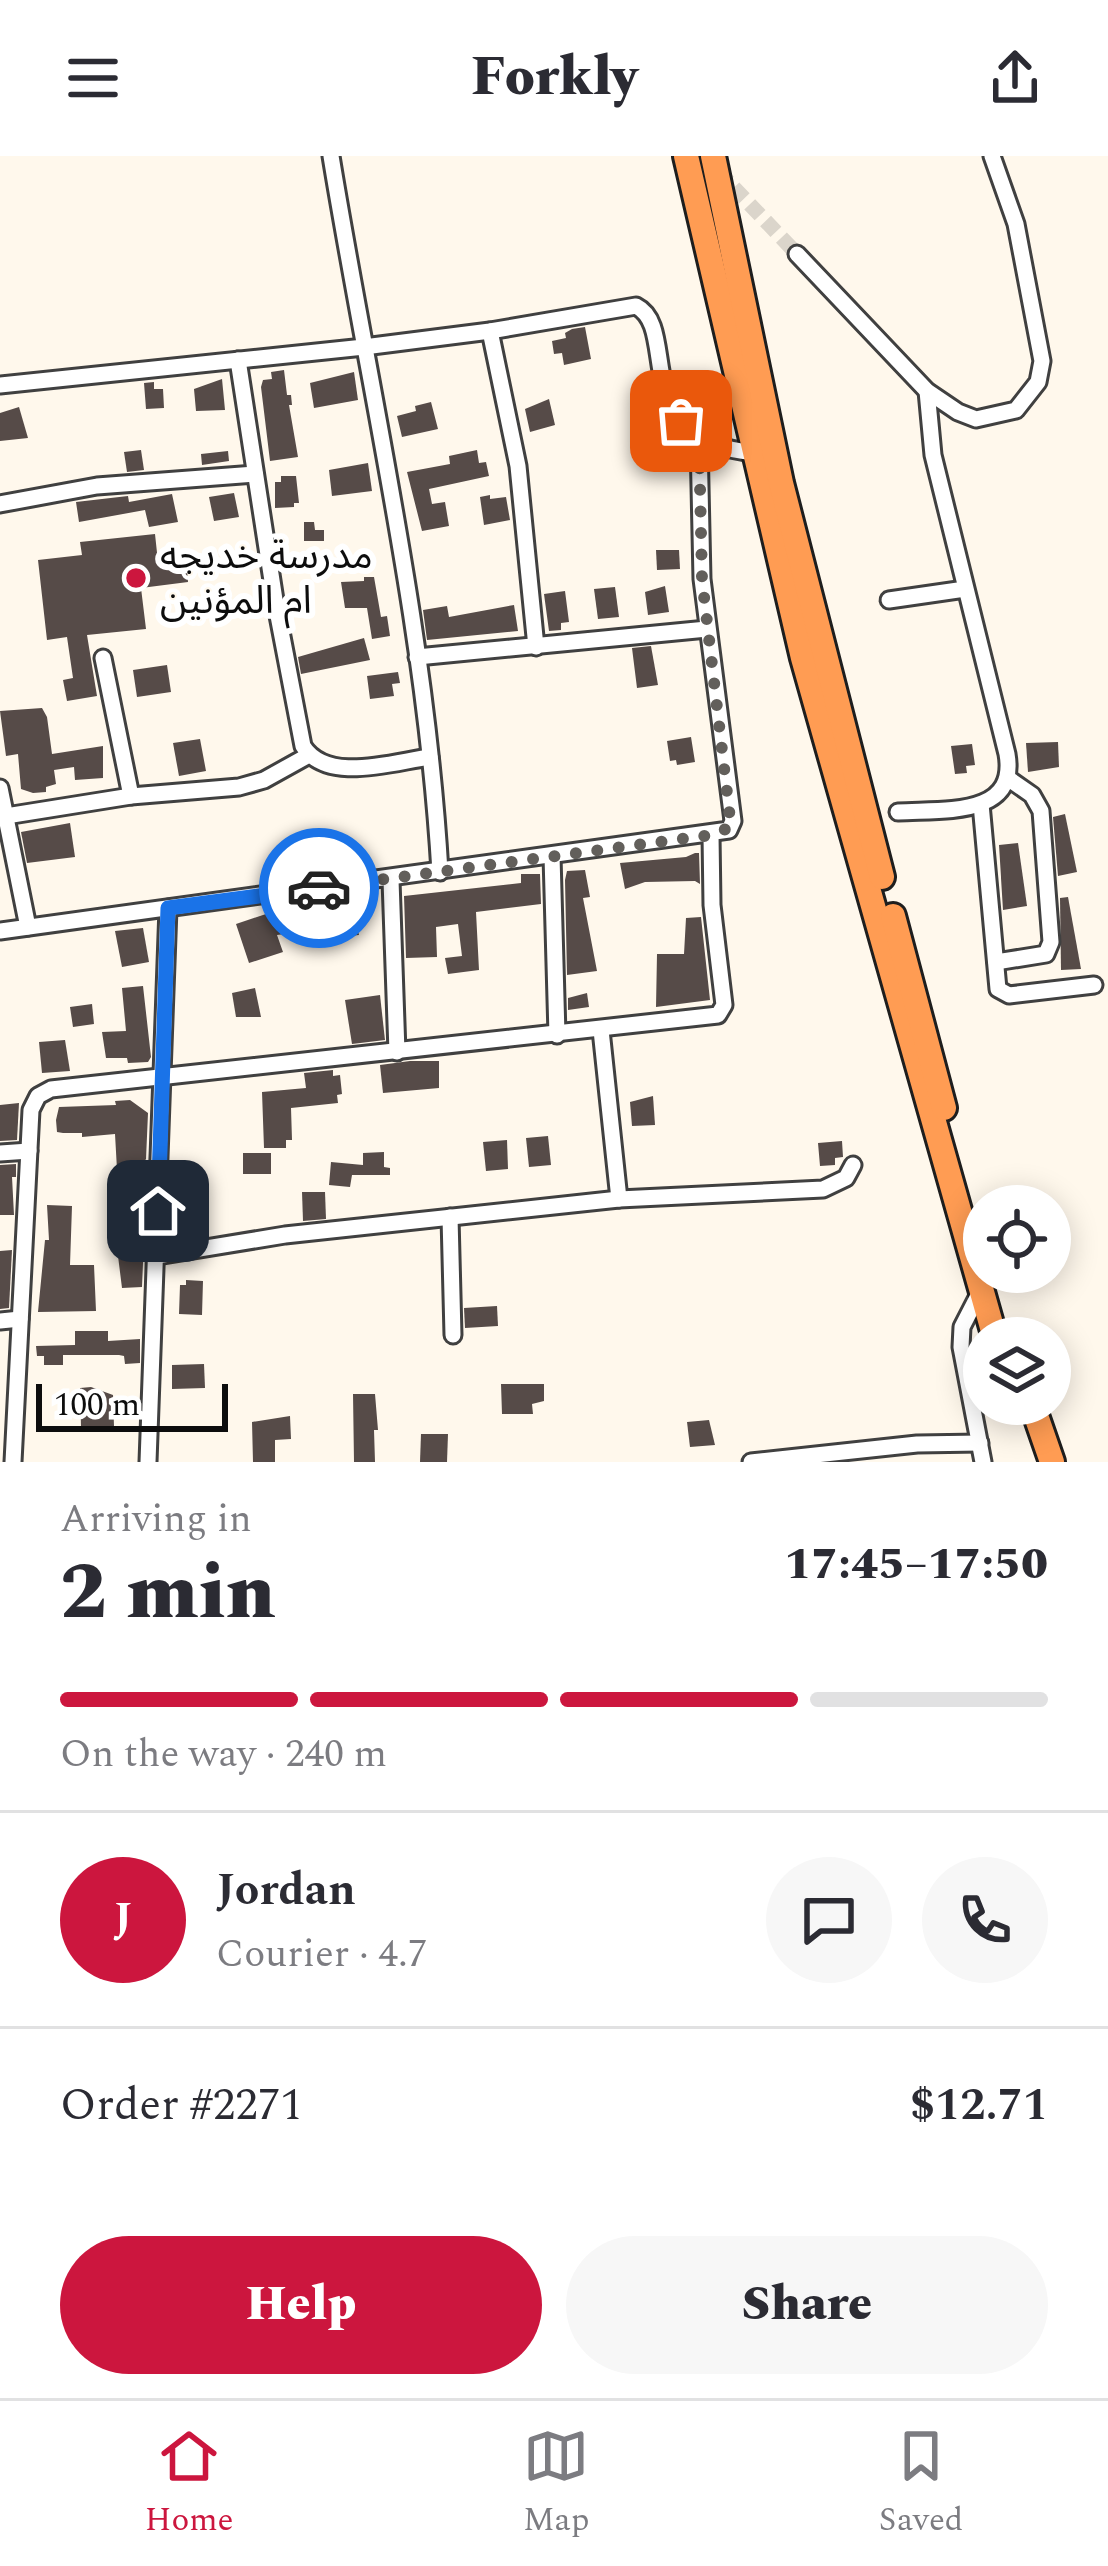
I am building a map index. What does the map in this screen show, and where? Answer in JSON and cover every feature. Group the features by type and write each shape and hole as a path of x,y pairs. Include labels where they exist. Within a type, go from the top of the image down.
{"highway":[{"path":"686,156 803,658 963,1210"},
{"path":"712,156 781,483 965,1185"},
{"path":"1023,1425 1035,1462"},
{"path":"1040,1425 1052,1462"}],"street":[{"path":"332,156 396,515 430,757 440,872"},
{"path":"796,254 927,391 976,419 1016,410 1038,382 1042,362 1016,224 992,156"},
{"path":"0,385 364,347 641,307 650,318 667,397 699,440 707,629 733,821 729,830 711,835 0,931"},
{"path":"490,331 518,466 536,647"},
{"path":"238,360 299,736 316,762 335,767 430,757"},
{"path":"898,812 980,804 1000,794 1009,779 1007,754 933,454 927,391"},
{"path":"699,440 758,453"},
{"path":"0,504 97,486 255,475"},
{"path":"889,600 965,589"},
{"path":"417,657 707,629"},
{"path":"104,658 130,796"},
{"path":"6,816 130,796 239,787 264,780 308,754"},
{"path":"996,962 1046,954 1051,942 1041,811 1032,795 1009,779"},
{"path":"0,788 28,927"},
{"path":"980,804 997,984 1004,995 1094,986"},
{"path":"13,1462 31,1110 44,1092 601,1030 722,1012 711,835"},
{"path":"552,856 557,1035"},
{"path":"391,880 398,1052"},
{"path":"148,1462 168,908"},
{"path":"601,1030 620,1198"},
{"path":"0,1153 29,1151"},
{"path":"157,1256 285,1235 620,1198 823,1190 846,1178 853,1166"},
{"path":"450,1217 453,1335"},
{"path":"979,1293 962,1327 962,1347 982,1462"},
{"path":"0,1321 20,1319"},
{"path":"0,1382 18,1380"},
{"path":"751,1462 917,1444 980,1443"}],"building":[{"path":"585,327 591,359 564,365 562,353 554,354 552,341"},
{"path":"284,370 298,457 270,461 261,387 263,380 272,379 271,372"},
{"path":"354,372 358,400 314,408 310,383"},
{"path":"222,379 225,410 196,411 194,389"},
{"path":"154,382 154,389 163,389 164,408 146,409 144,383"},
{"path":"549,399 555,425 530,432 525,409"},
{"path":"431,402 438,429 402,437 397,416"},
{"path":"19,407 28,438 0,441 0,413"},
{"path":"141,450 144,470 127,472 124,452"},
{"path":"477,450 479,463 486,462 489,476 429,489 432,504 445,502 449,526 422,531 407,472 450,464 449,456"},
{"path":"228,451 229,461 202,465 201,454"},
{"path":"368,463 372,491 332,496 329,470"},
{"path":"281,476 296,476 299,503 294,507 275,508 275,482 281,482"},
{"path":"234,493 239,517 214,521 209,497"},
{"path":"172,494 178,522 149,527 145,510 79,522 76,502 128,496 129,502"},
{"path":"490,495 490,499 506,497 510,520 484,525 480,497"},
{"path":"304,522 314,522 315,530 324,530 324,541 304,541"},
{"path":"155,534 158,562 186,559 188,582 141,588 146,629 87,635 97,696 67,701 63,680 73,678 67,637 47,640 38,560 82,555 80,542"},
{"path":"656,550 679,550 680,569 657,570"},
{"path":"364,577 374,577 381,617 387,616 390,636 372,639 367,608 345,608 341,582 364,581"},
{"path":"665,586 669,612 648,615 645,592"},
{"path":"615,587 619,617 598,619 594,589"},
{"path":"565,591 569,622 561,623 561,630 549,631 544,594"},
{"path":"514,605 518,631 427,640 423,610 447,606 449,617"},
{"path":"364,638 370,660 301,674 298,657"},
{"path":"651,646 658,685 637,688 632,648"},
{"path":"167,665 171,692 137,697 133,670"},
{"path":"398,672 400,683 392,684 394,696 370,699 367,676"},
{"path":"42,708 52,754 103,746 103,778 75,780 74,767 54,770 56,784 46,787 46,792 21,789 18,754 6,756 0,711"},
{"path":"691,737 695,762 677,765 676,760 670,761 667,741"},
{"path":"200,739 206,771 179,776 173,743"},
{"path":"1058,742 1059,767 1028,772 1026,743"},
{"path":"972,744 975,765 966,766 967,773 955,774 951,746"},
{"path":"1065,814 1077,872 1058,876 1053,817"},
{"path":"70,823 75,857 27,863 21,832"},
{"path":"1018,843 1027,906 1003,910 999,845"},
{"path":"699,853 700,884 645,882 625,889 620,863"},
{"path":"585,870 590,897 583,898 597,971 567,975 565,880 567,871"},
{"path":"521,874 540,874 541,904 476,912 479,970 448,974 445,958 462,956 458,924 436,927 437,957 406,958 404,896 521,883"},
{"path":"350,897 359,935 348,936 347,926 277,935 283,952 249,963 236,924 269,913 271,918 289,913 288,904"},
{"path":"1068,897 1081,969 1061,970 1060,898"},
{"path":"701,917 710,1000 656,1007 657,954 684,954 686,918"},
{"path":"143,928 149,962 122,967 115,931"},
{"path":"143,986 151,1057 148,1062 128,1063 127,1058 106,1058 102,1032 126,1031 122,988"},
{"path":"255,988 261,1017 236,1017 232,993"},
{"path":"587,993 589,1007 568,1010 568,998"},
{"path":"380,995 385,1040 352,1044 345,1000"},
{"path":"92,1004 94,1024 73,1027 70,1007"},
{"path":"65,1040 70,1071 42,1073 39,1042"},
{"path":"439,1061 439,1088 383,1093 380,1065"},
{"path":"333,1070 333,1076 340,1075 338,1103 291,1108 292,1140 286,1140 286,1148 264,1148 262,1092 306,1088 304,1073"},
{"path":"653,1096 655,1125 632,1126 630,1102"},
{"path":"130,1100 148,1113 146,1159 140,1168 142,1287 122,1288 114,1224 120,1223 115,1134 82,1137 82,1133 57,1132 56,1120 59,1107 116,1105 115,1101"},
{"path":"19,1103 17,1140 0,1141 0,1105"},
{"path":"548,1136 551,1165 529,1167 526,1138"},
{"path":"507,1140 508,1169 486,1171 483,1142"},
{"path":"842,1141 843,1157 835,1158 835,1165 820,1166 818,1143"},
{"path":"384,1152 384,1167 390,1168 390,1175 352,1175 350,1187 329,1185 331,1162 363,1165 363,1153"},
{"path":"243,1153 271,1153 271,1174 243,1174"},
{"path":"16,1164 14,1215 0,1215 0,1165"},
{"path":"302,1192 325,1192 326,1219 303,1221"},
{"path":"47,1205 72,1206 70,1265 94,1265 96,1311 38,1312 45,1240 49,1240"},
{"path":"12,1250 9,1308 0,1309 0,1251"},
{"path":"186,1280 203,1281 202,1315 179,1314 180,1285 186,1285"},
{"path":"497,1306 498,1326 465,1328 464,1308"},
{"path":"75,1331 108,1331 108,1341 140,1339 140,1363 125,1364 124,1356 119,1355 63,1355 63,1365 44,1365 36,1346 75,1345"},
{"path":"204,1364 205,1388 172,1389 172,1365"},
{"path":"501,1384 544,1384 544,1401 532,1404 533,1414 502,1414"},
{"path":"80,1388 113,1395 114,1426 81,1427"},
{"path":"353,1394 375,1394 375,1462 354,1462"},
{"path":"290,1416 291,1439 275,1440 275,1462 253,1462 252,1422"},
{"path":"709,1420 715,1445 690,1447 687,1422"},
{"path":"421,1434 448,1434 447,1462 420,1462"}],"tunnel":[{"path":"718,171 797,254"}],"way so far":[{"path":"319,888 711,835 731,827 702,579 699,440 681,421"}],"place":[{"name":"مدرسة خديجه ام المؤنين","path":"136,578"}],"route":[{"path":"158,1211 168,908 319,888"}]}
